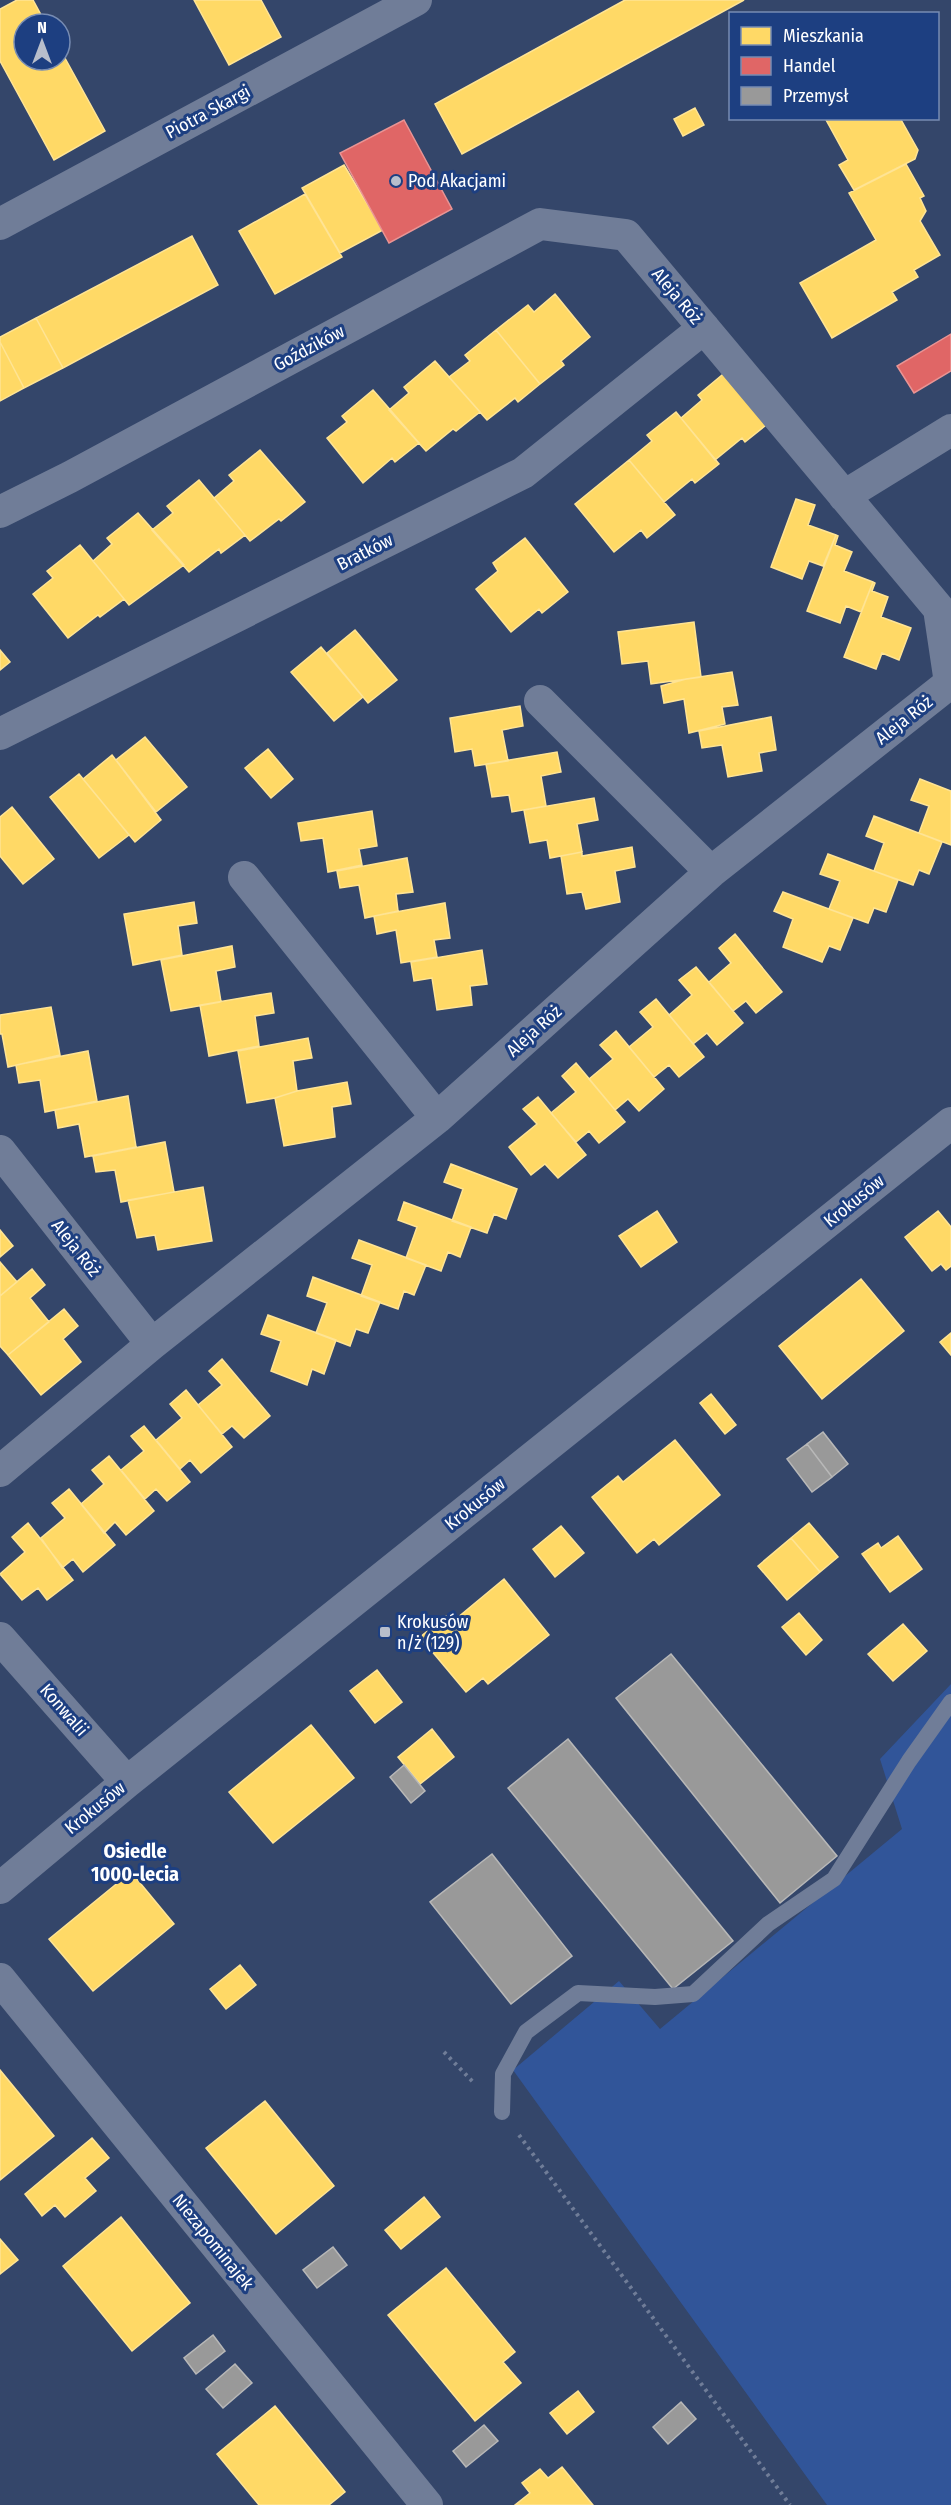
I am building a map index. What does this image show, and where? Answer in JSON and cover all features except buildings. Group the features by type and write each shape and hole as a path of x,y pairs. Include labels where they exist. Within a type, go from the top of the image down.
{"street":[{"name":"Piotra Skargi","path":"0,224 416,0"},
{"name":"Goździków","path":"0,512 70,477 540,224 626,235"},
{"name":"Aleja Róż","path":"0,1471 152,1344 437,1118 711,872 950,683 939,609 626,235"},
{"name":"Bratków","path":"0,734 523,473 704,328"},
{"path":"844,496 951,430"},
{"path":"540,701 711,872"},
{"path":"244,877 437,1118"},
{"name":"Krokusów","path":"0,1888 127,1782 951,1123"},
{"name":"Aleja Róż","path":"0,1151 152,1344"},
{"name":"Konwalii","path":"0,1638 127,1782"},
{"name":"Niezapominajek","path":"0,1979 427,2505"}],"lane":[{"path":"502,2112 503,2074 526,2032 578,1993 655,1997 693,1994 768,1924 834,1879 909,1761 951,1702"}],"path":[{"path":"444,2052 502,2112 790,2505"}],"shaded area":[{"path":"951,1684 951,2505 827,2505 513,2070 619,1981 660,2029 902,1829 880,1759"}],"place":[{"name":"Pod Akacjami","path":"396,181"},
{"name":"Krokusów n/ż (129)","path":"385,1632"}],"district":[{"name":"Osiedle 1000-lecia","path":"135,1862"}]}
